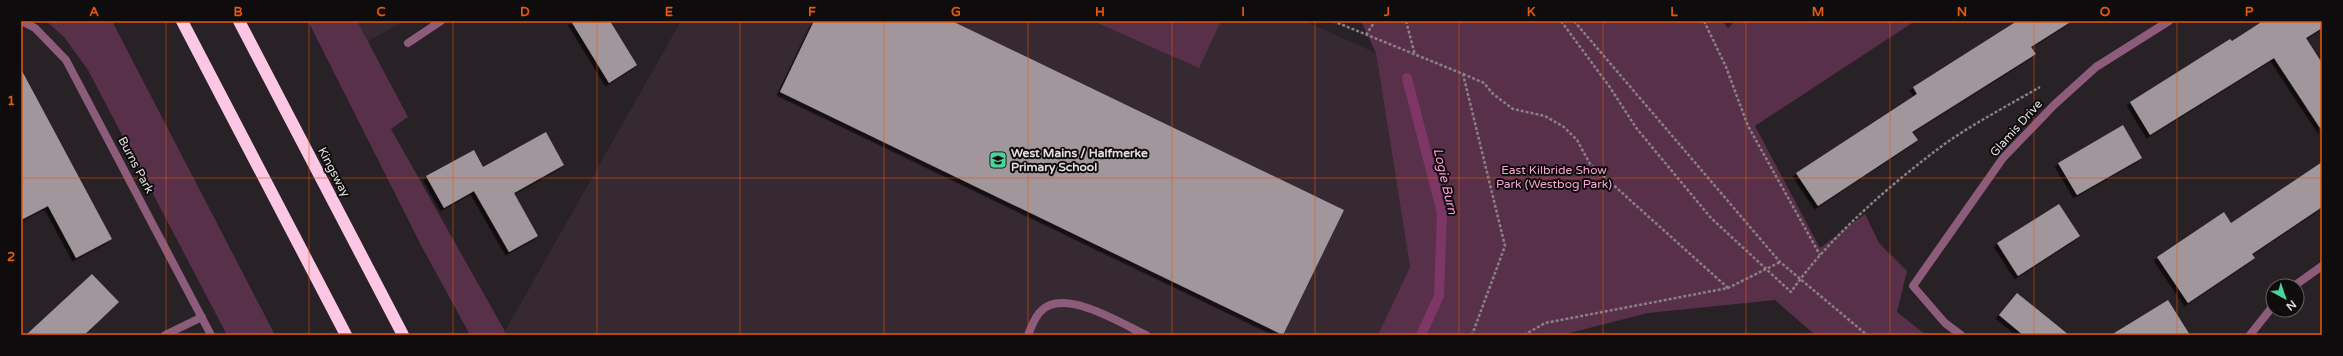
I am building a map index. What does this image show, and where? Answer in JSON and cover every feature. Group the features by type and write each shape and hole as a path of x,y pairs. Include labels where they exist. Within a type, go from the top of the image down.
{"highway":[{"path":"182,21 346,335"},
{"name":"Kingsway","path":"239,21 403,335"}],"street":[{"name":"Burns Park","path":"21,21 35,28 66,60 211,335"},
{"path":"408,42 441,21"},
{"name":"Glamis Drive","path":"1961,335 1945,323 1913,286 2003,158 2054,105 2096,67 2170,21"},
{"path":"2305,278 2322,266"},
{"path":"1028,335 1041,310 1056,302 1069,302 1084,307 1146,335"},
{"path":"2250,335 2265,316"},
{"path":"165,335 202,317"}],"path":[{"path":"1333,21 1484,83 1494,94 1512,109 1545,116 1564,127 1577,140 1590,164 1600,174 1728,288"},
{"path":"1366,35 1374,21"},
{"path":"1406,21 1415,55"},
{"path":"1561,21 1609,86 1637,129 1710,218 1791,292 1820,255 1875,200 1947,143 2044,84"},
{"path":"1574,21 1780,262 1867,335"},
{"path":"1704,21 1726,67 1748,126 1820,255"},
{"path":"1463,74 1505,246 1472,335"},
{"path":"1524,335 1545,323 1728,288 1780,262"}],"shaded area":[{"path":"357,21 404,21 367,42"},
{"name":"West Mains / Halfmerke Primary School","path":"681,21 1305,21 1376,53 1410,267 1378,335 507,335 505,331"}],"green space":[{"path":"46,21 112,21 275,335 227,335 88,70 64,37"},
{"path":"308,21 357,21 408,117 391,129 507,335 470,335 422,247"},
{"path":"1093,21 1221,21 1199,68"},
{"name":"East Kilbride Show Park (Westbog Park)","path":"1361,21 1722,21 1728,28 1735,21 1915,21 1755,126 1820,248 1865,214 1879,243 1907,271 1897,312 1926,335 1815,335 1775,300 1648,313 1562,335 1378,335 1410,267 1376,53"}],"building":[{"path":"571,21 610,21 637,65 609,83"},
{"path":"814,21 952,21 1344,210 1283,335 780,92"},
{"path":"2017,21 2072,21 2031,47 2036,54 1912,132 1918,140 1818,206 1796,173 1917,94 1913,87"},
{"path":"2263,21 2322,21 2322,28 2306,38 2322,63 2322,131 2274,58 2150,135 2130,102 2230,39 2232,41"},
{"path":"21,69 112,239 76,258 48,206 21,220"},
{"path":"2123,125 2142,158 2077,195 2058,163"},
{"path":"546,132 564,165 514,193 538,236 509,252 474,191 444,208 426,176 474,150 483,167"},
{"path":"2322,162 2322,207 2252,254 2255,258 2188,303 2157,257 2224,212 2231,223"},
{"path":"2059,204 2080,236 2018,276 1997,243"},
{"path":"92,274 119,302 97,323 84,335 26,335"},
{"path":"2017,293 2069,335 2023,335 1999,315"},
{"path":"2168,300 2190,335 2111,335"}],"waterway":[{"name":"Logie Burn","path":"1407,78 1442,213 1439,296 1421,335"}],"place":[{"name":"West Mains / Halfmerke Primary School","path":"998,160"}]}
